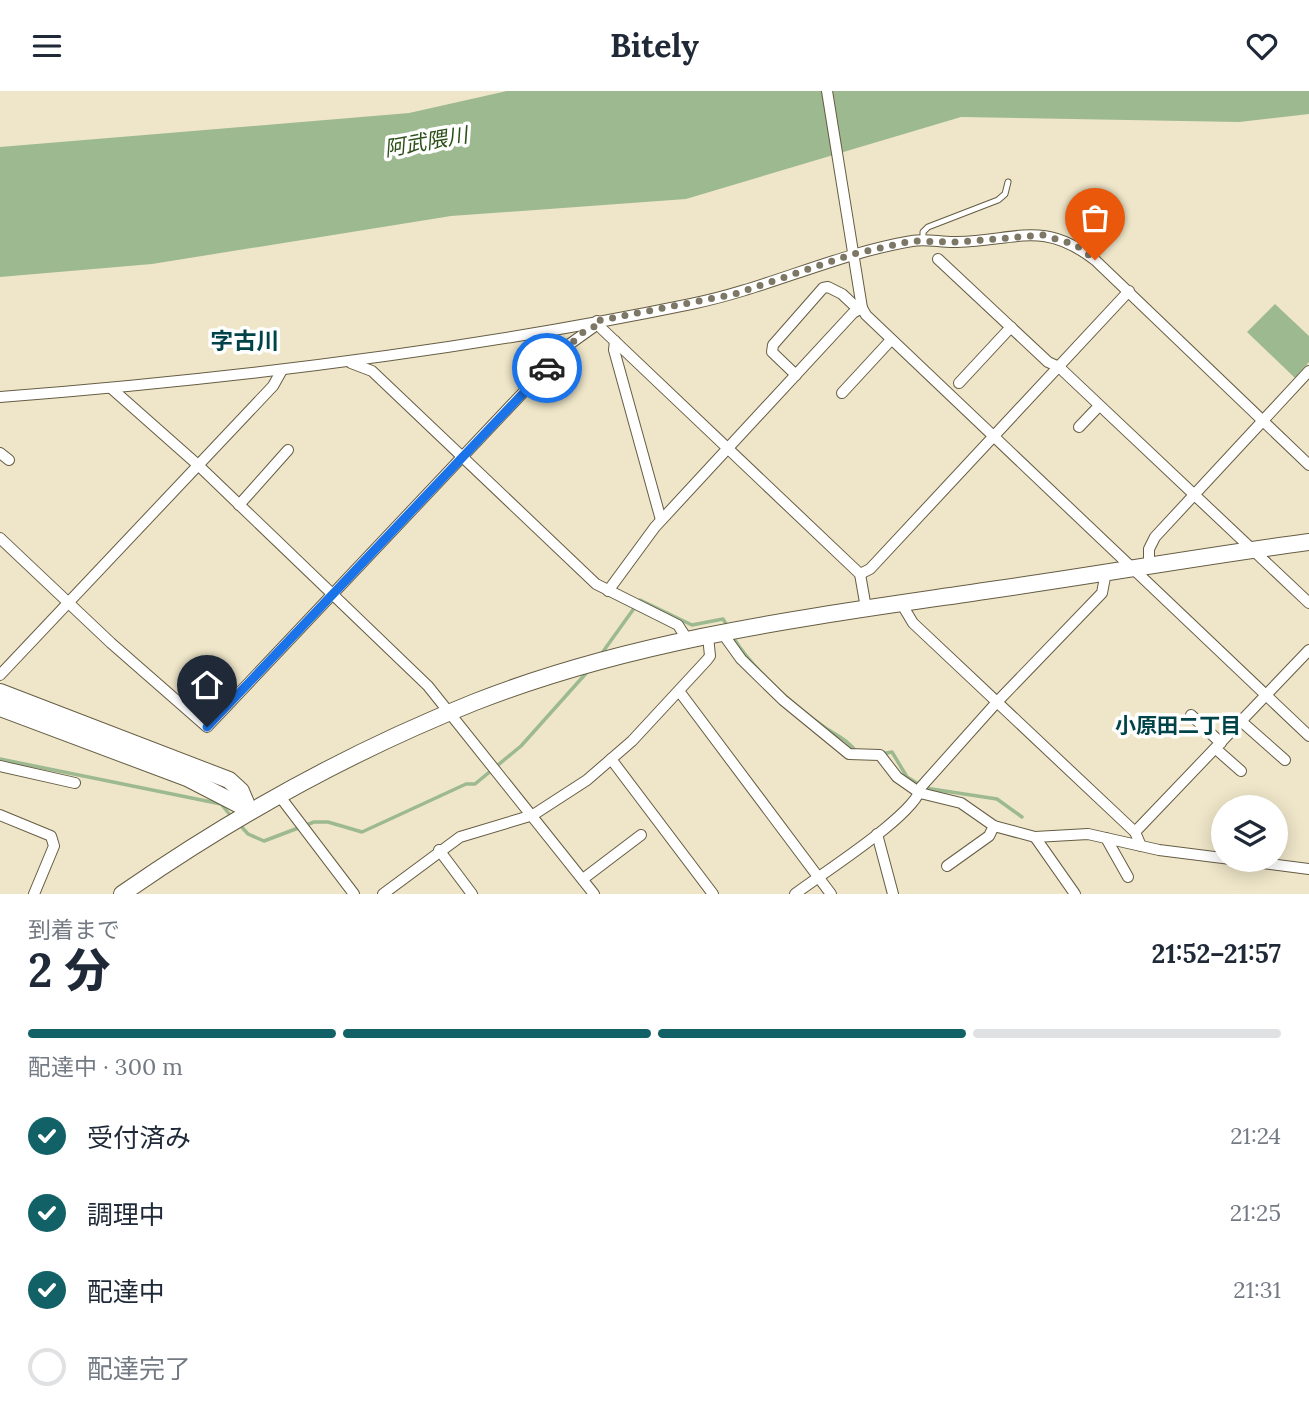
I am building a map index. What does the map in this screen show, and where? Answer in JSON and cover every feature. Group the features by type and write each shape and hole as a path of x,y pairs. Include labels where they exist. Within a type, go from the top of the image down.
{"street":[{"path":"827,91 852,238 860,308"},
{"path":"0,397 111,388 349,362 598,323 735,294 853,254 923,240 959,242 1010,236 1057,237 1076,245 1129,292 1309,465"},
{"path":"938,259 1048,362 1059,367 1309,603"},
{"path":"796,375 772,352 773,345 823,288 838,291 860,308 890,341 1309,736"},
{"path":"860,574 870,569 1129,292"},
{"path":"608,591 661,520 860,308"},
{"path":"598,323 860,574 866,608"},
{"path":"0,538 69,604 207,727 567,346 598,323"},
{"path":"959,383 1011,327"},
{"path":"615,341 614,350 661,520"},
{"path":"842,393 890,341"},
{"path":"349,362 372,371 596,584 678,625 687,639"},
{"path":"0,675 273,386 282,370"},
{"path":"1149,566 1151,543 1309,371"},
{"path":"111,388 198,465 428,686 594,894"},
{"path":"1079,427 1099,406"},
{"path":"239,505 288,450"},
{"path":"122,894 249,810 350,755 449,713 548,677 687,639 866,608 1309,543"},
{"path":"795,894 913,804 921,787 997,702 1102,593 1106,572"},
{"path":"901,603 913,622 1135,832 1141,846"},
{"path":"383,894 460,837 533,815 587,780 679,691 710,656 715,635"},
{"path":"715,635 783,701 849,754 880,755 897,777 920,793 961,803 994,826 1035,837 1088,834 1230,861 1309,869"},
{"path":"1135,832 1267,697 1309,650"},
{"path":"679,691 831,894"},
{"path":"0,692 229,779 241,791 249,810"},
{"path":"0,708 187,778 249,810"},
{"path":"1191,715 1241,771"},
{"path":"1242,722 1285,760"},
{"path":"611,759 713,894"},
{"path":"0,766 75,783"},
{"path":"278,795 354,894"},
{"path":"0,815 51,836 54,846 34,894"},
{"path":"947,866 989,836 994,826"},
{"path":"877,834 893,894"},
{"path":"583,879 640,835"},
{"path":"1035,837 1075,894"},
{"path":"1106,838 1128,877"},
{"path":"439,851 472,894"}],"lane":[{"path":"923,240 923,232 928,227 998,200 1005,194 1008,182"}],"water":[{"name":"阿武隈川","path":"507,91 1309,91 1309,114 1239,122 961,117 686,199 451,216 152,264 0,277 0,147 409,113"},
{"path":"1275,304 1309,336 1309,362 1295,378 1247,332"}],"waterway":[{"path":"602,653 640,600 692,625 723,619 728,627"},
{"path":"733,637 751,662 776,687 815,720 847,742 857,753"},
{"path":"239,824 248,834 264,841 314,822 328,822 362,832 466,784 475,784 521,746 589,670"},
{"path":"881,754 892,752 907,777 925,788 997,799 1022,817"},
{"path":"0,759 221,804 231,816"}],"way so far":[{"path":"547,368 582,333 599,324 597,321 735,294 853,254 912,241 959,242 1043,235 1057,237 1076,245 1095,260"}],"district":[{"name":"字古川","path":"245,341"},
{"name":"小原田二丁目","path":"1178,726"}],"route":[{"path":"207,727 547,368"}]}
